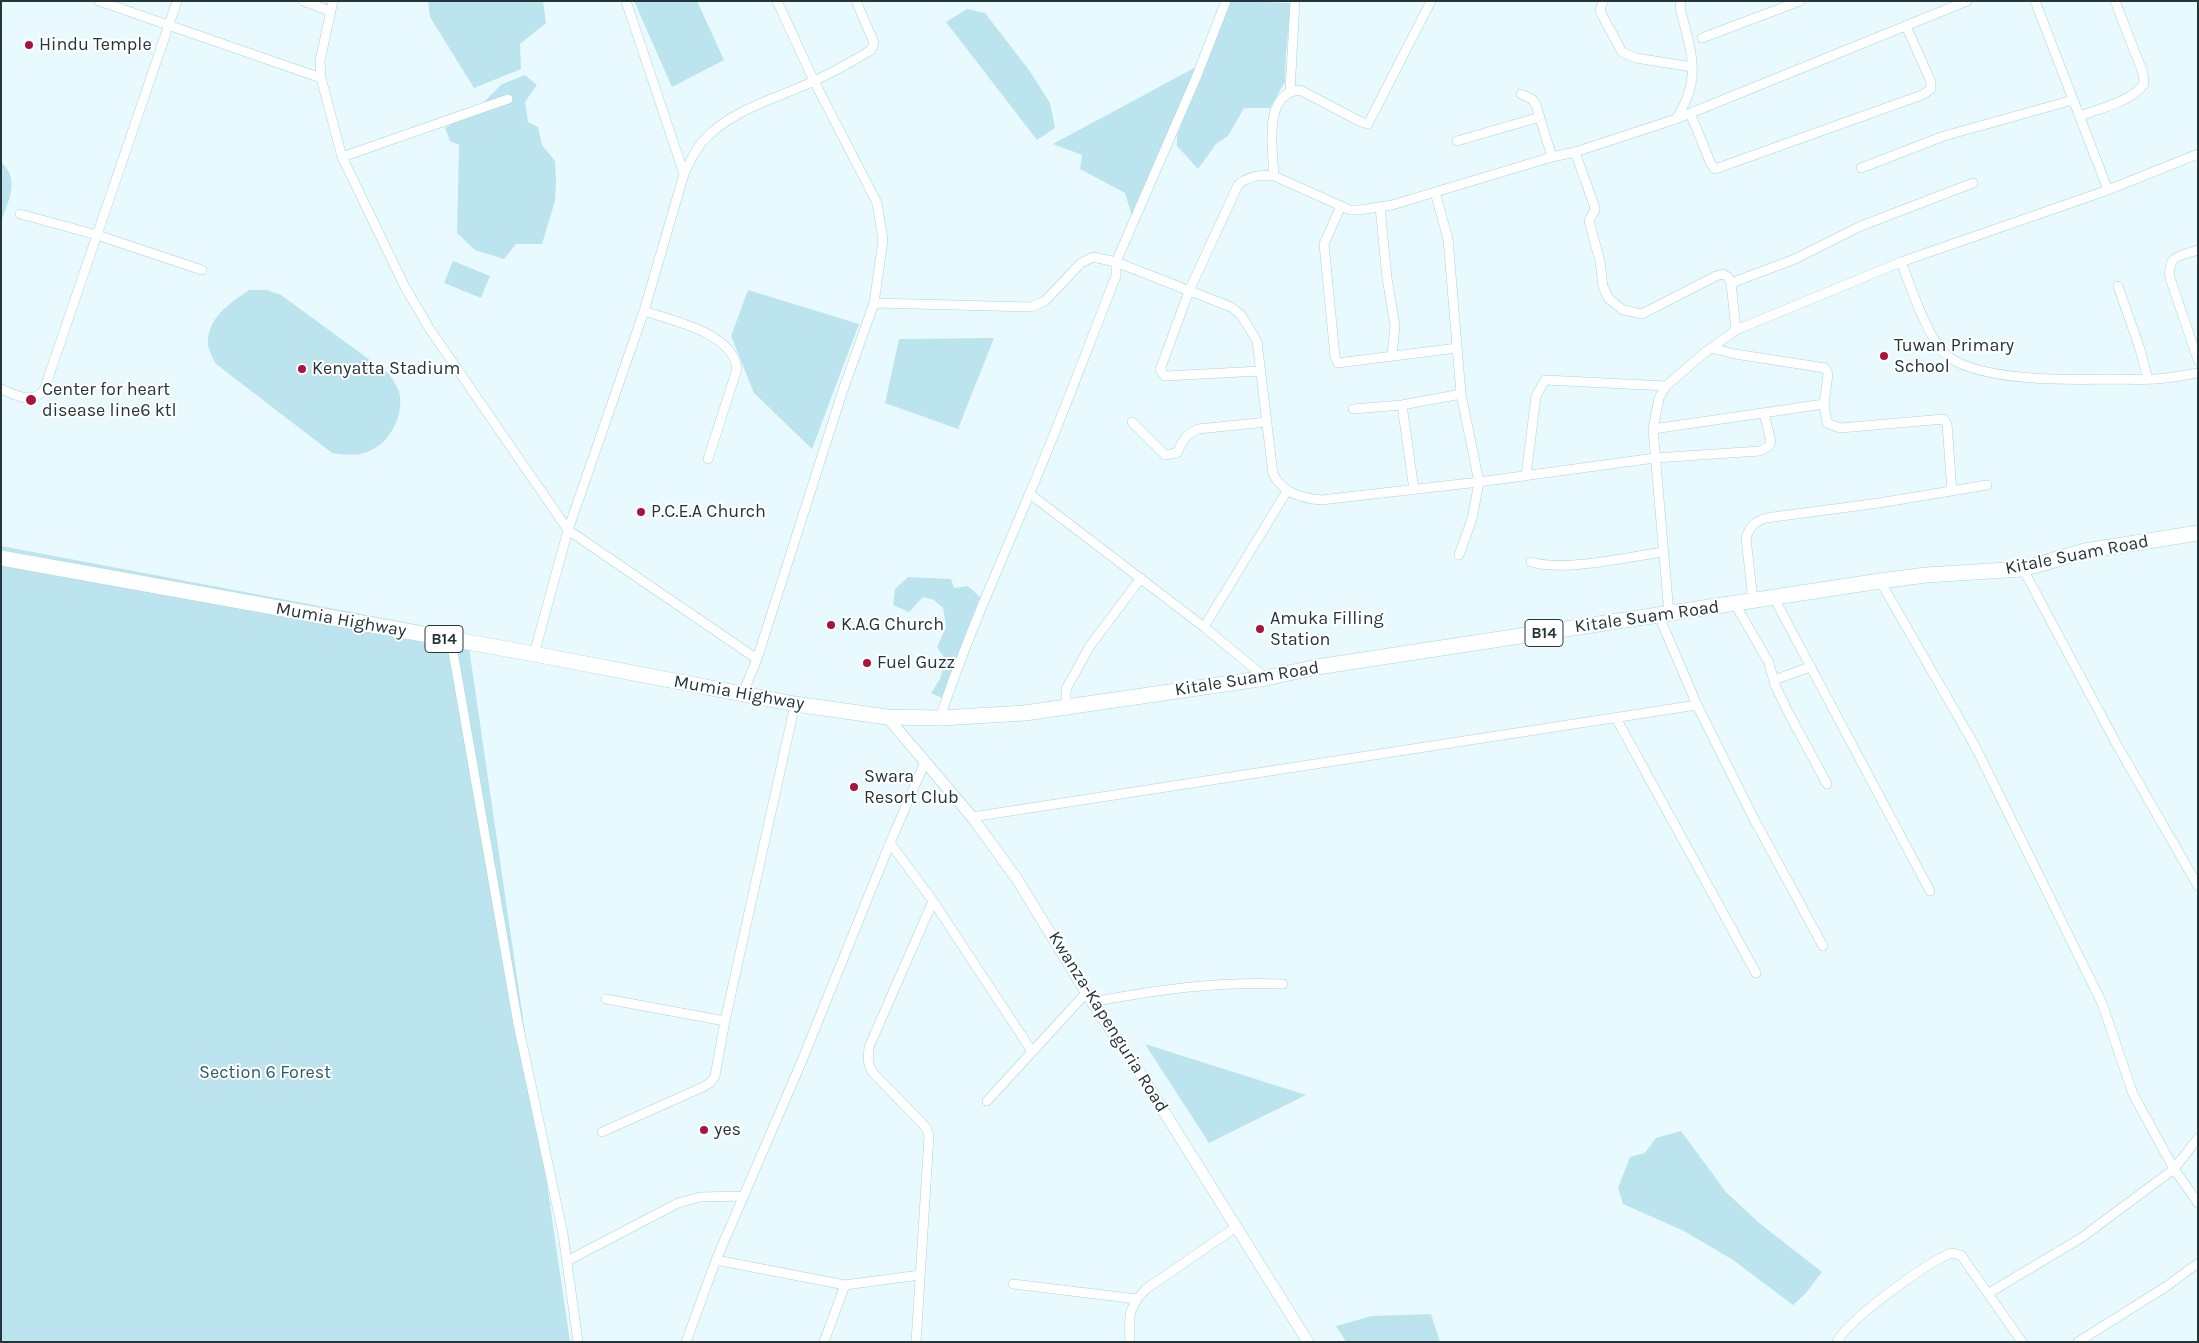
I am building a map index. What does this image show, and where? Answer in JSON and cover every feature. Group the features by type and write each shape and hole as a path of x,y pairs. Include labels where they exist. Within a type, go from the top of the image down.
{"highway":[{"name":"Kitale Suam Road","path":"887,717 940,718 1025,713 1066,708 1266,678 1317,667 1880,581 1926,575 2023,569 2085,551 2198,533"},
{"name":"Mumia Highway","path":"1,558 534,654 795,704 887,717"}],"street":[{"path":"99,1 321,78"},
{"path":"1,389 28,399 39,396 44,390 177,1"},
{"path":"303,1 332,6 320,61 321,78 342,157 405,287 429,328 568,530 757,659"},
{"path":"626,1 684,174"},
{"path":"744,693 757,659 842,393 874,303 884,240 877,203 814,81 777,1"},
{"path":"534,654 568,530 644,310 684,174 694,153 706,137 730,120 760,103 814,81 865,54 873,47 872,38 856,1"},
{"path":"940,718 984,600 1030,494 1116,276 1116,262 1196,78 1226,1"},
{"path":"1274,176 1272,119 1277,105 1290,91 1295,1"},
{"path":"1290,91 1300,90 1368,124 1431,1"},
{"path":"1603,1 1600,10 1622,52 1636,58 1692,67"},
{"path":"1676,119 1692,88 1693,57 1680,8 1681,1"},
{"path":"1702,38 1800,1"},
{"path":"1261,371 1165,376 1161,374 1160,365 1188,290 1238,185 1250,177 1274,176 1350,210 1380,207 1552,156 1575,152 1676,119 1967,1"},
{"path":"2034,1 2108,190"},
{"path":"2080,116 2129,97 2140,90 2144,84 2143,73 2115,1"},
{"path":"1690,113 1711,164 1715,169 1922,95 1930,89 1930,82 1906,26"},
{"path":"1521,94 1532,99 1540,117 1552,156"},
{"path":"342,157 508,99"},
{"path":"1861,168 1944,136 2073,100"},
{"path":"1457,141 1540,117"},
{"path":"1575,152 1594,205 1595,210 1589,221 1600,261 1603,287 1609,299 1624,310 1642,314 1723,274 1728,277 1731,283 1736,330"},
{"path":"1823,946 1754,819 1697,705 1664,615 1664,552 1653,429 1658,398 1666,386 1711,348 1736,330 1901,262 2108,190 2198,154"},
{"path":"1731,283 1781,265 1861,226 1973,183"},
{"path":"1435,192 1448,239 1461,394 1479,482 1472,520 1459,556"},
{"path":"1341,206 1324,244 1338,363 1457,348"},
{"path":"1380,207 1387,278 1395,326 1392,355"},
{"path":"20,214 97,235 202,270"},
{"path":"2198,250 2175,258 2170,262 2168,269 2198,360"},
{"path":"874,303 1031,307 1045,301 1081,263 1093,258 1116,262 1231,307 1241,315 1257,341 1273,474 1280,485 1287,491 1321,500 1479,482 1655,458 1760,451 1769,446 1771,442 1764,413"},
{"path":"1901,262 1927,325 1938,345 1950,358 1979,369 2034,378 2063,380 2148,379 2198,373"},
{"path":"2118,286 2140,346 2148,379"},
{"path":"644,310 700,330 729,349 736,360 737,369 708,459"},
{"path":"1711,348 1735,354 1825,368 1828,374 1824,404 1826,423 1840,428 1944,419 1948,424 1952,491"},
{"path":"1526,476 1536,396 1545,380 1666,386"},
{"path":"1353,408 1402,405 1461,394"},
{"path":"1653,429 1824,404"},
{"path":"1402,405 1414,490"},
{"path":"1132,422 1165,455 1177,453 1182,440 1189,433 1198,429 1267,422"},
{"path":"1753,601 1746,538 1749,529 1755,522 1766,518 1987,486"},
{"path":"1204,627 1287,491"},
{"path":"1030,494 1204,627 1266,678"},
{"path":"1531,562 1542,565 1565,565 1664,552"},
{"path":"2023,569 2117,745 2198,886"},
{"path":"1066,708 1066,689 1090,646 1141,578"},
{"path":"1880,581 1974,746 2102,1003 2133,1094 2174,1169 2198,1203"},
{"path":"1774,598 1930,891"},
{"path":"1735,604 1770,662 1774,680 1787,710 1827,784"},
{"path":"451,640 518,1024 563,1234 578,1342"},
{"path":"1774,680 1810,667"},
{"path":"602,1132 711,1082 718,1066 725,1021 795,704"},
{"path":"972,817 1697,705"},
{"name":"Kwanza-Kapenguria Road","path":"887,717 972,817 1017,879 1089,997 1138,1070 1308,1342"},
{"path":"1616,718 1756,973"},
{"path":"686,1342 716,1260 801,1063 890,843 926,762"},
{"path":"890,843 933,901 1031,1050"},
{"path":"916,1342 929,1136 927,1129 874,1074 869,1066 868,1058 869,1047 933,901"},
{"path":"987,1101 1031,1050 1089,997 1198,985 1246,982 1283,984"},
{"path":"606,999 725,1021"},
{"path":"1989,1294 2081,1238 2174,1169 2198,1138"},
{"path":"567,1261 678,1203 700,1197 744,1196"},
{"path":"1130,1342 1129,1313 1137,1299 1146,1289 1236,1227"},
{"path":"1837,1342 1844,1331 1868,1308 1951,1253 1961,1255 2022,1342"},
{"path":"716,1260 846,1285 920,1275"},
{"path":"2078,1342 2167,1286 2198,1263"},
{"path":"1013,1284 1137,1299"},
{"path":"824,1342 846,1285"}],"green space":[{"path":"428,1 543,1 546,23 520,44 521,69 474,88 430,17"},
{"path":"634,1 697,1 724,60 672,87"},
{"path":"1231,1 1291,3 1285,82 1270,108 1244,108 1228,136 1216,144 1198,169 1177,146 1177,135"},
{"path":"967,9 985,13 1029,70 1050,103 1055,128 1037,140 946,22"},
{"path":"1196,67 1132,216 1125,193 1080,169 1082,155 1053,144"},
{"path":"525,75 537,85 525,102 528,122 538,127 542,145 555,161 555,201 542,244 516,244 504,259 475,250 457,233 459,145 450,141 445,128 480,106 502,84"},
{"path":"1,162 7,169 12,183 1,222"},
{"path":"453,261 490,276 481,298 444,283"},
{"name":"Kenyatta Stadium","path":"249,290 267,290 281,295 389,374 399,391 400,410 394,427 383,442 363,453 350,455 332,453 216,364 208,345 211,327 227,306"},
{"path":"748,290 859,324 812,449 754,393 731,336"},
{"path":"994,338 958,429 885,403 899,339"},
{"name":"Section 6 Forest","path":"1,546 467,634 570,1342 1,1342"},
{"path":"908,577 951,579 954,588 968,586 980,597 942,698 931,693 940,679 945,659 937,647 946,627 943,608 934,600 923,597 909,612 893,605 895,589"},
{"path":"1145,1044 1306,1095 1209,1143"},
{"path":"1681,1131 1726,1192 1758,1222 1822,1272 1805,1294 1793,1305 1733,1260 1684,1231 1623,1204 1618,1188 1630,1157 1645,1153 1656,1138"},
{"path":"1431,1314 1440,1342 1346,1342 1336,1326 1372,1316"}],"place":[{"name":"Hindu Temple","path":"29,45"},
{"name":"Tuwan Primary School","path":"1884,356"},
{"name":"Kenyatta Stadium","path":"302,369"},
{"name":"Center for heart disease line6 ktl","path":"31,400"},
{"name":"P.C.E.A Church","path":"641,512"},
{"name":"K.A.G Church","path":"831,625"},
{"name":"Amuka Filling Station","path":"1260,629"},
{"name":"Fuel Guzz","path":"867,663"},
{"name":"Swara Resort Club","path":"854,787"},
{"name":"yes","path":"704,1130"}]}
